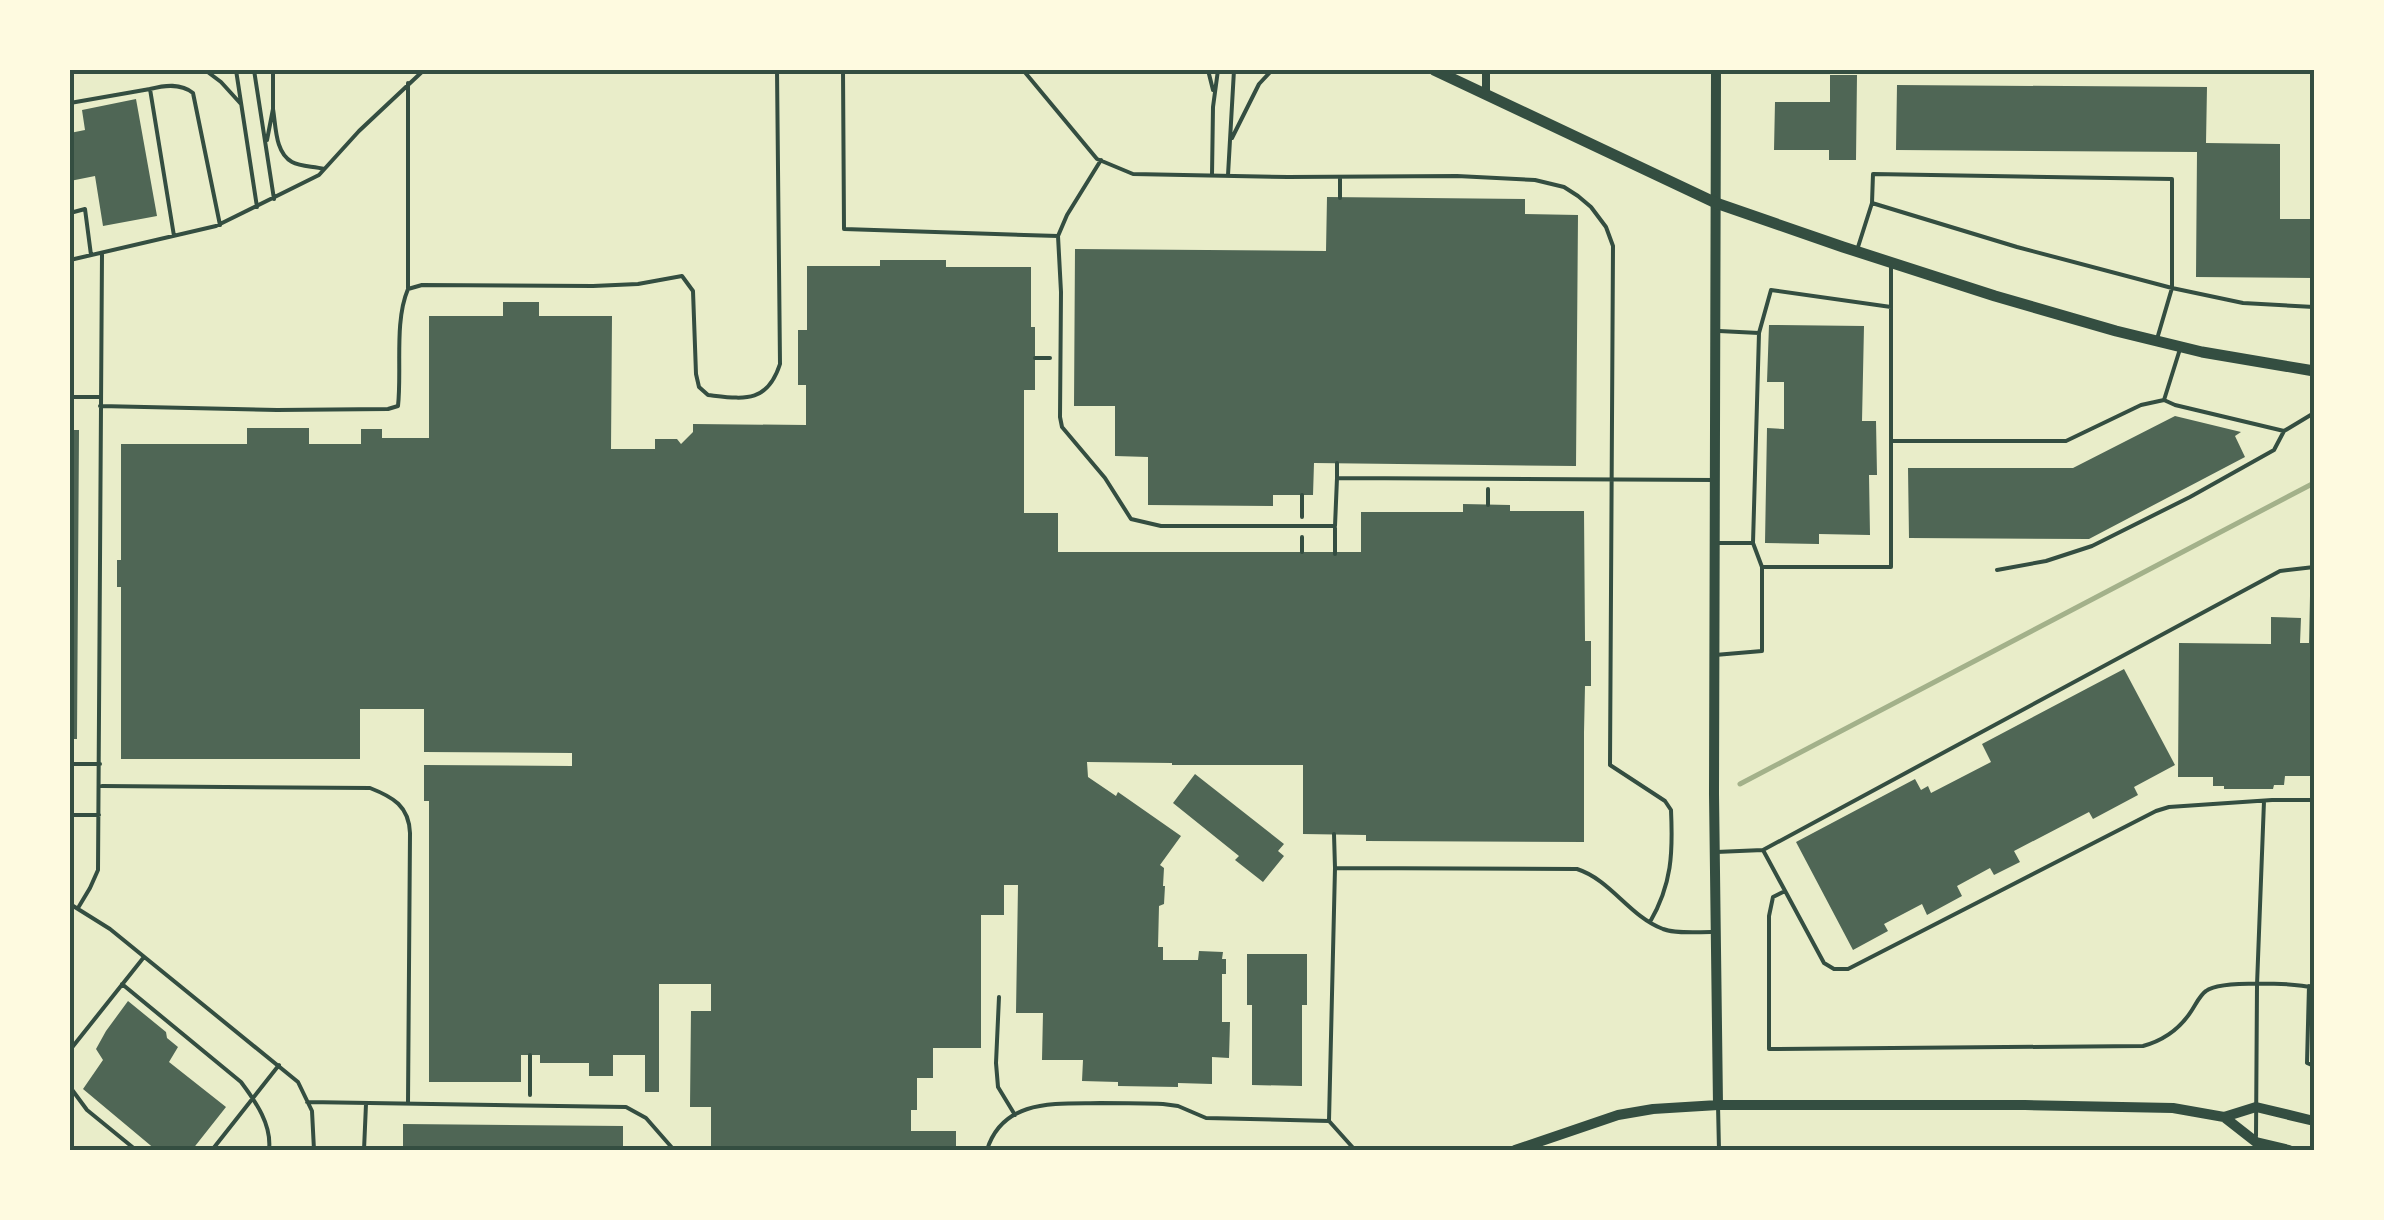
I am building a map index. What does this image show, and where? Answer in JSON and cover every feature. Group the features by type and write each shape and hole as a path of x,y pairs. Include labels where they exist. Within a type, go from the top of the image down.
{"main road":[{"path":"1434,70 1716,203 1856,251 1995,296 2157,341 2314,371"}],"street":[{"path":"1486,70 1486,93"},
{"path":"1716,70 1718,1105"},
{"path":"1515,1150 1618,1115 1718,1105 2026,1104 2173,1108 2224,1117 2256,1107 2314,1121"},
{"path":"2224,1117 2256,1146 2289,1150"}],"lane":[{"path":"205,70 240,104"},
{"path":"236,70 257,207"},
{"path":"254,70 274,199"},
{"path":"273,70 273,109 279,145 292,162 324,170"},
{"path":"70,260 220,225 274,199 320,174 424,70"},
{"path":"408,289 638,284 682,276 693,290 699,386 708,395 762,394 774,381 780,364 777,70"},
{"path":"843,70 844,229 1058,236"},
{"path":"1023,70 1097,159 1133,174 1534,180 1564,187 1591,207 1606,226 1613,246 1610,765 1665,801 1671,810 1670,876 1650,922"},
{"path":"1208,70 1215,97"},
{"path":"1212,176 1218,70"},
{"path":"1228,176 1234,70"},
{"path":"1230,142 1259,84 1272,70"},
{"path":"100,406 276,410 398,406 402,311 408,289 408,83"},
{"path":"70,104 169,85 186,87 196,103 220,225"},
{"path":"150,89 174,236"},
{"path":"266,145 273,109"},
{"path":"1101,160 1058,236 1062,427 1132,518 1161,526 1335,526"},
{"path":"1856,251 1872,204 1874,174 2172,179 2172,288 2157,341"},
{"path":"1340,178 1340,198"},
{"path":"1872,204 2172,288 2243,304 2314,307"},
{"path":"70,213 86,209 91,255"},
{"path":"78,908 98,870 102,252"},
{"path":"1762,567 1892,567 1890,262"},
{"path":"1715,655 1762,651 1762,567 1754,544 1759,333 1771,290 1891,307"},
{"path":"1716,331 1759,333"},
{"path":"2164,400 2180,347"},
{"path":"70,396 100,396"},
{"path":"1891,440 2066,440 2141,405 2164,400 2284,431"},
{"path":"1997,570 2046,561 2092,546 2253,464 2274,450 2284,431 2314,413"},
{"path":"1335,554 1337,464"},
{"path":"1337,478 1716,480"},
{"path":"1715,542 1754,544"},
{"path":"1716,852 1762,850 2280,571 2314,567"},
{"path":"70,764 100,764"},
{"path":"100,786 370,788 389,795 405,809 410,833 408,1104"},
{"path":"1762,850 1824,962 1834,970 1848,970 2156,811 2169,807 2314,800"},
{"path":"2256,1146 2264,801"},
{"path":"70,815 99,815"},
{"path":"1334,834 1329,1121 1355,1150"},
{"path":"1335,868 1577,869 1599,880 1665,930 1717,932"},
{"path":"1785,890 1772,897 1768,916 1769,1050 2143,1046 2176,1031 2204,992 2222,984 2297,983 2311,987 2307,1064 2314,1066"},
{"path":"70,904 110,928 298,1082 313,1121 314,1150"},
{"path":"70,1050 144,956"},
{"path":"122,984 241,1082 253,1098 270,1136 268,1150"},
{"path":"999,997 998,1086 1015,1115"},
{"path":"212,1150 279,1066"},
{"path":"70,1087 87,1110 136,1150"},
{"path":"307,1102 626,1107 646,1118 674,1150"},
{"path":"987,1150 1004,1122 1027,1108 1049,1103 1144,1103 1178,1106 1206,1118 1329,1121"},
{"path":"364,1150 366,1104"},
{"path":"1718,1105 1719,1150"}],"path":[{"path":"529,1108 530,1055"}],"building":[{"path":"1830,75 1857,75 1856,160 1829,160 1829,150 1774,150 1775,102 1830,102"},
{"path":"1897,85 2207,87 2206,143 2280,144 2280,219 2314,219 2314,278 2196,277 2197,152 1896,150"},
{"path":"136,99 157,216 103,226 95,176 70,181 70,133 85,130 82,110"},
{"path":"1327,197 1525,199 1525,214 1578,215 1576,466 1314,463 1313,495 1273,495 1273,506 1148,505 1148,457 1115,456 1115,406 1074,406 1075,249 1326,251"},
{"path":"880,260 946,260 946,267 1031,267 1035,390 1024,390 1024,513 1058,513 1058,552 1361,552 1361,512 1463,512 1463,504 1510,505 1510,511 1584,511 1585,641 1591,641 1591,686 1585,686 1584,842 1366,841 1366,835 1303,834 1303,765 1087,762 1088,777 1116,796 1118,792 1181,836 1160,865 1164,868 1165,886 1164,904 1159,906 1158,947 1163,947 1163,960 1198,960 1199,951 1223,952 1222,959 1226,959 1226,974 1222,974 1222,1022 1230,1022 1229,1058 1212,1057 1212,1084 1118,1086 1118,1082 1082,1081 1083,1060 1042,1060 1043,1013 1016,1013 1018,885 1004,885 1004,915 981,915 981,1048 933,1048 933,1078 917,1078 917,1110 911,1110 911,1131 956,1131 956,1150 711,1150 711,1107 690,1107 691,1011 711,1011 711,984 659,984 659,1092 645,1092 645,1055 613,1055 613,1076 589,1076 589,1063 540,1063 540,1055 521,1055 521,1082 429,1082 429,801 424,801 424,765 572,766 572,753 424,752 424,709 360,709 360,759 121,759 121,587 117,587 117,560 121,560 121,444 247,444 247,428 309,428 309,444 361,444 361,429 382,429 382,438 429,438 429,316 503,316 503,302 539,302 539,316 612,316 611,449 655,449 655,439 677,439 681,444 693,432 693,424 806,425 806,385 798,385 798,330 807,330 807,266 880,266"},
{"path":"1769,325 1864,326 1862,421 1876,421 1877,475 1869,475 1870,535 1819,534 1819,544 1765,543 1767,428 1784,429 1784,382 1767,382"},
{"path":"2175,416 2241,432 2235,436 2245,457 2089,539 1909,538 1908,468 2073,468"},
{"path":"70,430 79,430 77,739 70,739"},
{"path":"2310,596 2314,596 2314,776 2285,776 2284,785 2274,785 2273,789 2224,789 2213,786 2213,777 2178,777 2179,643 2271,644 2271,617 2301,618 2300,643 2309,643"},
{"path":"2124,669 2175,765 2134,787 2138,795 2093,819 2089,812 2014,851 2020,862 1994,875 1990,868 1957,886 1962,896 1927,915 1922,904 1884,924 1888,931 1853,950 1796,842 1915,779 1921,790 1928,786 1931,793 1991,762 1982,744"},
{"path":"1195,774 1284,844 1278,851 1284,856 1263,882 1235,860 1239,856 1173,803"},
{"path":"1247,954 1307,954 1307,1005 1302,1005 1302,1086 1252,1085 1252,1005 1247,1005"},
{"path":"128,1001 178,1047 169,1062 226,1107 192,1150 156,1150 83,1089 103,1060 96,1049"},
{"path":"403,1124 623,1126 623,1150 403,1150"}],"waterway":[{"path":"1740,784 2314,483"}]}
